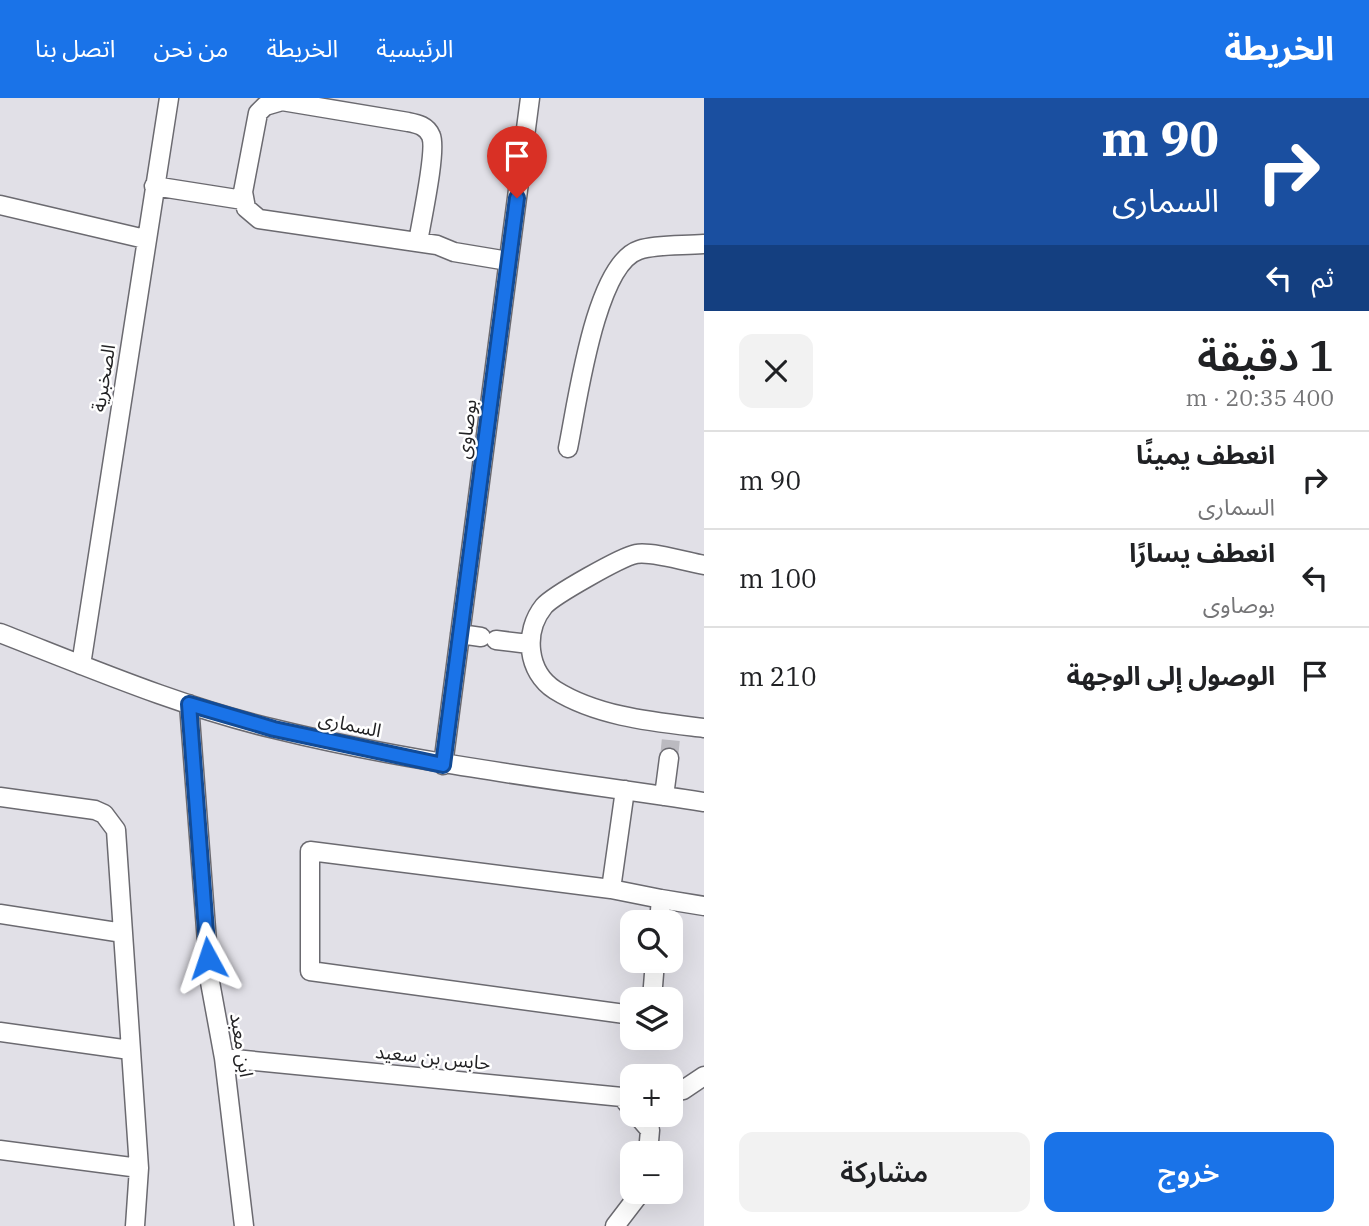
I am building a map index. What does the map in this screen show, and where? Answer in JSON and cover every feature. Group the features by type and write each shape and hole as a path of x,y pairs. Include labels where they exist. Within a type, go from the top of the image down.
{"street":[{"name":"الصخبرية","path":"81,665 169,98"},
{"name":"بوصاوى","path":"443,765 530,98"},
{"path":"418,242 432,142 430,134 417,124 273,102 258,113 243,201 252,215 259,219 418,242 454,252 509,254"},
{"path":"154,186 243,201"},
{"path":"0,205 145,239"},
{"path":"568,448 598,310 610,276 625,257 639,250 704,244"},
{"path":"704,565 637,553 590,576 545,605 536,619 528,643 541,677 554,689 595,709 672,731 704,728"},
{"name":"السمارى","path":"0,633 189,704 274,729 443,765 704,802"},
{"path":"460,634 528,643"},
{"name":"ابن معبد","path":"189,704 208,958 224,1058 244,1226"},
{"path":"664,796 669,758"},
{"path":"611,889 625,790"},
{"path":"0,797 95,810 111,821 117,840 139,1168 135,1226"},
{"path":"620,1013 310,971 310,851 611,889 704,906"},
{"path":"660,910 661,899"},
{"path":"0,914 123,933"},
{"path":"0,1032 130,1049"},
{"name":"حابس بن سعيد","path":"224,1058 620,1097"},
{"path":"683,1090 704,1076"},
{"path":"0,1150 139,1168"},
{"path":"615,1226 632,1204"}],"tunnel":[{"path":"669,758 671,738"}],"route":[{"path":"208,958 189,704 274,729 443,765 517,198"}]}
